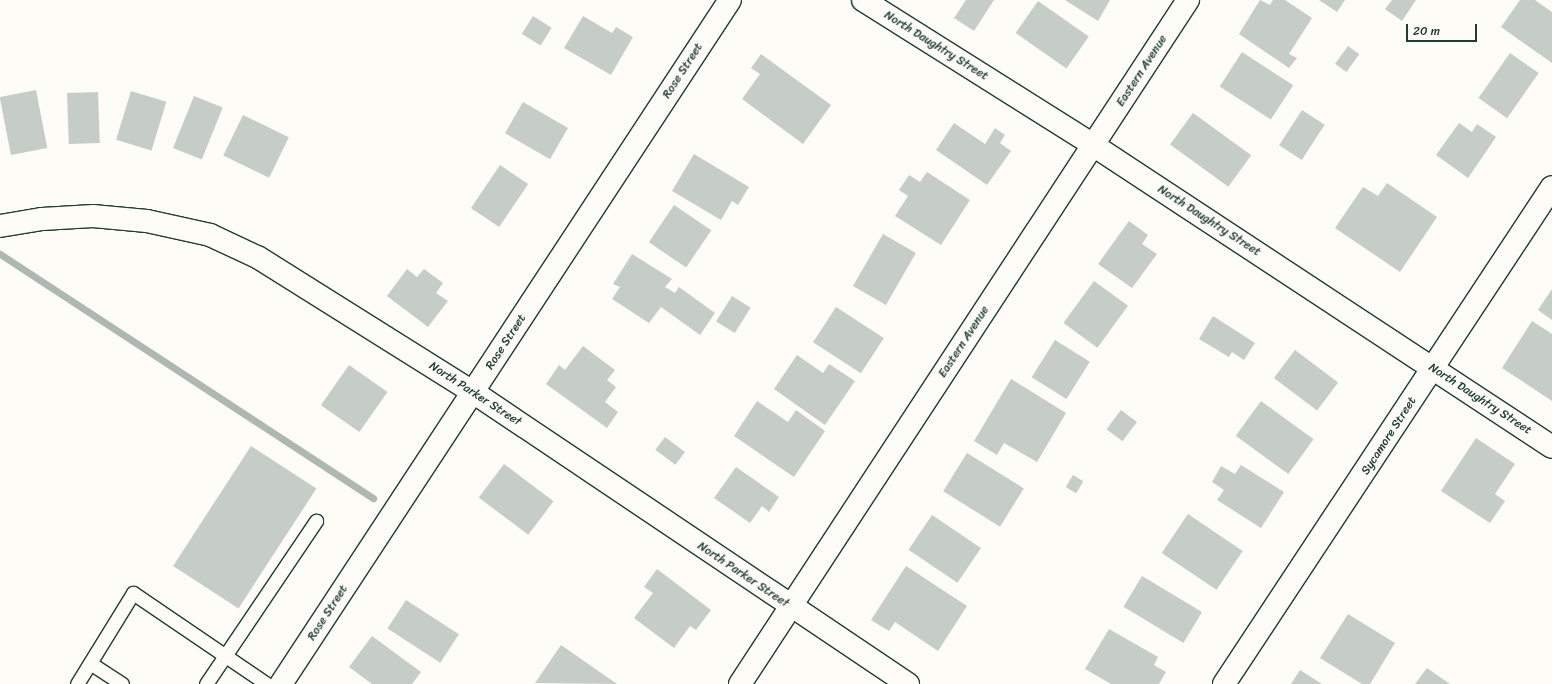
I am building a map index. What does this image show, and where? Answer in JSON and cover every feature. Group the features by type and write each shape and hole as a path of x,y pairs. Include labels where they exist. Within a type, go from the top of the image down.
{"street":[{"name":"Rose Street","path":"281,684 730,0"},
{"name":"North Daughtry Street","path":"863,0 1093,144 1552,447"},
{"name":"Eastern Avenue","path":"740,684 1188,0"},
{"name":"Sycamore Street","path":"1224,684 1552,187"},
{"name":"North Parker Street","path":"0,226 42,219 93,216 147,221 210,235 259,258 474,392 790,607 908,684"}],"lane":[{"path":"206,684 316,521"},
{"path":"77,684 133,593 267,684"},
{"path":"90,663 122,684"}],"building":[{"path":"966,0 994,0 974,31 954,18"},
{"path":"1065,0 1110,0 1098,21"},
{"path":"1260,0 1270,5 1273,0 1285,0 1312,18 1289,54 1297,58 1289,68 1239,34"},
{"path":"1319,0 1345,0 1337,12"},
{"path":"1392,0 1416,0 1402,21 1385,9"},
{"path":"1520,0 1535,0 1552,12 1552,63 1501,27"},
{"path":"1038,1 1089,37 1066,69 1016,33"},
{"path":"533,16 552,28 541,45 522,34"},
{"path":"583,16 612,33 616,27 633,37 611,75 564,48"},
{"path":"1348,46 1359,54 1346,72 1335,64"},
{"path":"1242,52 1293,85 1271,120 1220,86"},
{"path":"1510,53 1539,73 1507,118 1478,98"},
{"path":"761,54 831,105 803,144 742,99 760,74 751,68"},
{"path":"36,90 47,148 11,155 0,97"},
{"path":"131,91 166,102 151,151 116,140"},
{"path":"98,92 100,143 69,144 67,93"},
{"path":"194,96 223,108 202,160 173,148"},
{"path":"523,102 568,128 550,159 505,133"},
{"path":"1302,110 1325,125 1302,160 1279,145"},
{"path":"1193,113 1251,155 1228,187 1170,145"},
{"path":"243,115 289,137 269,178 223,155"},
{"path":"954,123 985,144 995,128 1005,135 1000,143 1011,151 987,185 936,150"},
{"path":"1459,123 1472,132 1477,124 1496,137 1468,178 1436,155"},
{"path":"694,154 749,187 738,205 732,201 721,220 672,191"},
{"path":"500,165 528,184 499,227 471,208"},
{"path":"927,172 970,200 941,245 895,216 908,196 899,190 909,175 920,182"},
{"path":"1387,183 1437,217 1400,272 1335,228 1363,187 1378,196"},
{"path":"674,205 711,230 686,267 649,242"},
{"path":"1129,221 1148,235 1142,244 1157,254 1132,288 1098,264"},
{"path":"883,234 916,253 886,305 853,286"},
{"path":"632,254 672,279 665,287 675,293 679,287 715,313 700,335 661,307 649,323 612,299 620,287 613,284"},
{"path":"407,269 417,277 424,269 443,283 436,293 448,301 428,327 387,296"},
{"path":"1094,281 1128,306 1097,348 1063,323"},
{"path":"1552,289 1552,320 1538,310"},
{"path":"732,296 751,308 735,333 716,321"},
{"path":"836,307 884,338 861,373 813,342"},
{"path":"1213,316 1255,343 1244,360 1232,352 1229,357 1199,339"},
{"path":"1532,321 1552,334 1552,401 1502,368"},
{"path":"1055,340 1090,362 1066,399 1032,377"},
{"path":"583,346 615,370 607,380 616,387 605,402 618,412 607,428 546,384 559,365 565,370"},
{"path":"1295,350 1338,382 1317,410 1274,378"},
{"path":"797,355 823,373 829,364 855,381 825,425 774,389"},
{"path":"349,365 388,392 359,432 321,405"},
{"path":"1011,379 1066,413 1037,462 1004,443 997,455 974,441"},
{"path":"757,401 788,422 796,410 825,431 794,477 734,436"},
{"path":"1261,401 1314,439 1288,474 1236,436"},
{"path":"1121,410 1137,422 1123,441 1107,429"},
{"path":"665,437 685,452 675,465 655,450"},
{"path":"1476,438 1515,464 1495,494 1505,501 1490,523 1441,491"},
{"path":"251,446 316,488 239,608 173,566"},
{"path":"967,453 1024,489 1000,527 943,491"},
{"path":"504,464 554,501 528,535 479,498"},
{"path":"1241,465 1284,492 1261,528 1217,500 1224,490 1212,482 1221,466 1235,474"},
{"path":"736,467 779,497 769,512 762,506 750,523 714,498"},
{"path":"1073,475 1083,481 1076,493 1066,487"},
{"path":"1188,514 1243,551 1216,590 1162,553"},
{"path":"932,515 981,548 957,583 909,550"},
{"path":"906,566 967,606 938,651 895,622 889,631 871,620"},
{"path":"657,569 711,610 696,630 690,626 674,648 634,618 653,593 644,587"},
{"path":"1142,576 1202,612 1183,643 1123,607"},
{"path":"406,600 459,634 440,663 387,629"},
{"path":"1348,614 1395,643 1370,684 1362,684 1320,658"},
{"path":"1109,629 1158,657 1154,665 1166,672 1159,684 1111,684 1085,669"},
{"path":"372,636 421,672 412,684 372,684 349,667"},
{"path":"561,645 617,684 535,683"},
{"path":"1427,668 1450,684 1415,684"},
{"path":"1300,670 1322,684 1291,684"}],"waterway":[{"path":"0,254 373,498"}]}
